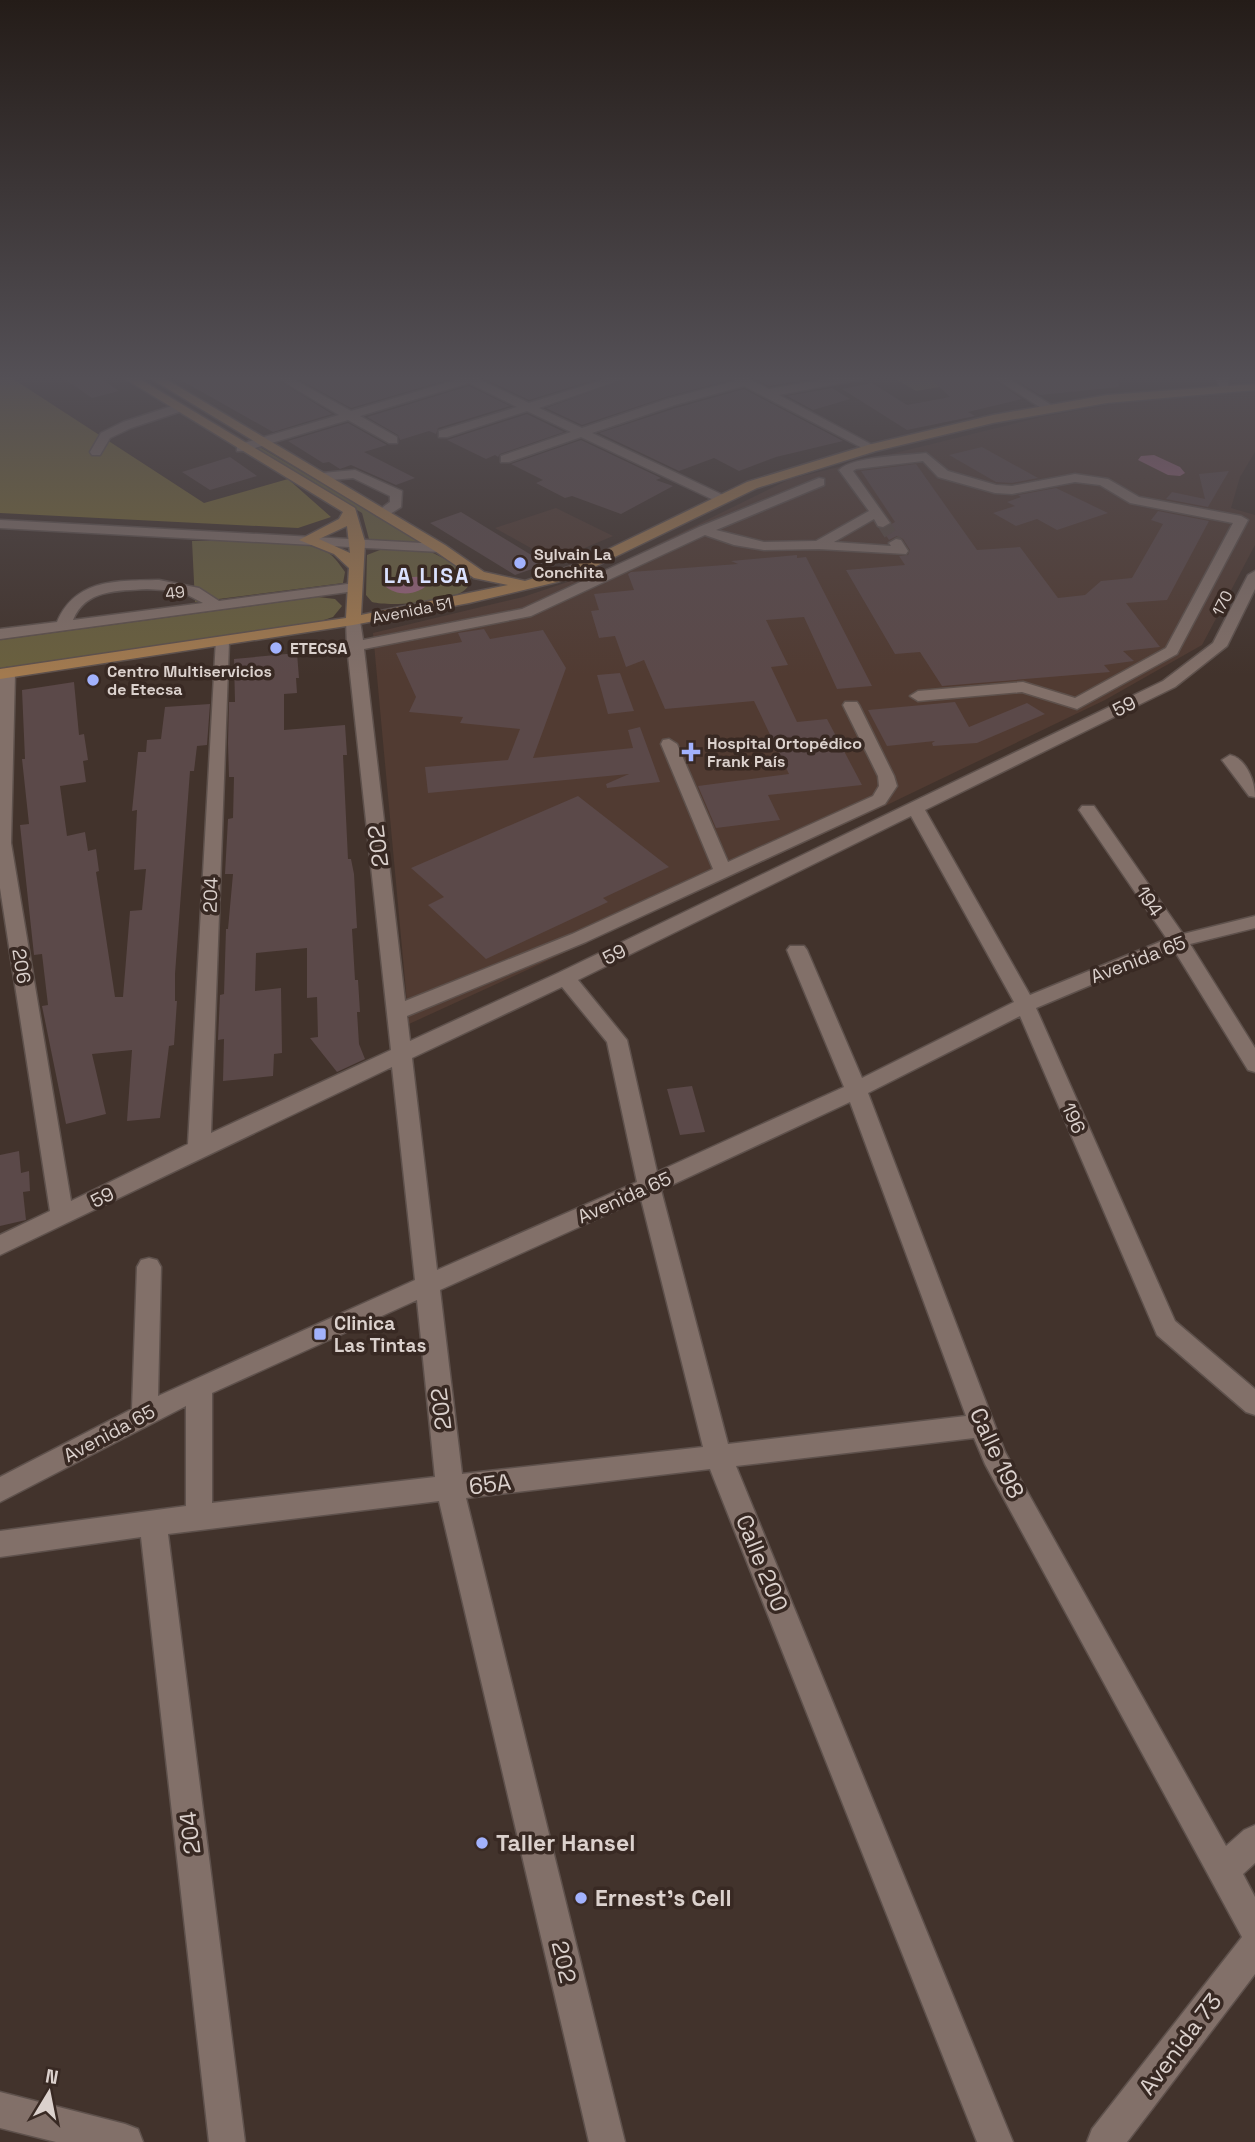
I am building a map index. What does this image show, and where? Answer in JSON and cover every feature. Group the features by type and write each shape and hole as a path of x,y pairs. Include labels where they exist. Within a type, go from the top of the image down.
{"main road":[{"path":"288,475 350,511 358,542 353,621"},
{"path":"319,475 440,548 479,575 513,583 535,583"},
{"name":"Avenida 51","path":"4,673 353,621 535,583 583,567 720,499 780,475"},
{"path":"306,540 344,522 350,511"},
{"path":"306,540 335,547 347,555 355,566"},
{"path":"469,598 480,580 479,575"},
{"path":"355,587 368,606 401,612"}],"street":[{"path":"322,477 344,475"},
{"path":"357,475 397,494 396,504 382,513"},
{"path":"669,475 720,499"},
{"path":"819,545 880,517 849,475"},
{"path":"918,696 1023,687 1077,704 1172,651 1241,520 1135,500 1103,482 1076,478 1012,490 995,489 946,475"},
{"path":"355,646 526,613 704,530 818,482"},
{"path":"0,524 440,548"},
{"path":"704,530 739,542 764,546 819,545 901,551 896,543"},
{"name":"170","path":"1219,646 1255,575"},
{"path":"63,625 72,605 86,594 100,590 172,584 205,596 215,605"},
{"name":"49","path":"0,634 355,587"},
{"name":"202","path":"353,621 450,1489 607,2142"},
{"name":"204","path":"199,1148 220,642"},
{"name":"59","path":"0,1246 199,1148 565,978 916,809 1169,684 1219,646"},
{"name":"206","path":"4,673 2,843 62,1216"},
{"path":"397,1012 579,938 879,800 888,786 886,776 850,705"},
{"path":"669,744 723,872"},
{"path":"1230,760 1255,792"},
{"name":"196","path":"916,809 1025,1005 1166,1328 1255,1405"},
{"name":"194","path":"1088,810 1178,941 1255,1065"},
{"name":"Avenida 65","path":"0,1490 198,1387 649,1186 856,1090 1025,1005 1178,941 1255,922"},
{"name":"Calle 198","path":"797,950 856,1090 994,1456 1255,1929"},
{"name":"Calle 200","path":"565,978 617,1040 649,1186 718,1455 995,2142"},
{"path":"145,1413 149,1267"},
{"path":"198,1387 200,1517"},
{"name":"65A","path":"0,1544 200,1517 981,1426"},
{"name":"204","path":"153,1524 228,2142"},
{"path":"1224,1870 1255,1841"},
{"name":"Avenida 73","path":"1105,2142 1255,1947"},
{"path":"0,2110 125,2142"}],"shaded area":[{"path":"0,475 161,475 204,503 288,479 331,517 298,528 0,513"},
{"path":"300,475 307,475 425,544 369,539 362,513"},
{"name":"Hospital Ortopédico Frank País","path":"806,475 1241,475 1231,508 1255,515 1255,545 1202,645 1105,700 889,804 409,1024 373,633 523,597 609,568 790,479"},
{"path":"556,508 613,536 554,561 495,528"},
{"path":"192,541 281,542 315,547 327,552 337,561 345,572 343,583 195,602"},
{"path":"385,548 429,551 471,572 470,583 455,596 432,601 392,604 372,602 366,595 367,555"},
{"path":"427,576 430,582 414,592 396,592 385,586 386,579"},
{"path":"318,597 335,599 342,606 333,617 318,622 0,669 0,640"}],"building":[{"path":"187,475 257,476 210,490"},
{"path":"373,475 409,475 415,478 396,485"},
{"path":"533,475 655,475 661,478 656,480 673,486 621,514 572,496 565,498 536,483 543,480"},
{"path":"864,475 924,475 977,550 1020,547 1058,598 1085,595 1101,581 1132,578 1163,524 1151,520 1158,511 1209,521 1167,600 1126,603 1160,647 1123,651 1134,661 1104,665 1110,672 942,686 920,652 895,654 846,570 905,565 899,556 908,555 910,550 903,539 897,536 889,540 882,529 895,522"},
{"path":"984,475 1033,475 1038,478 1012,483 996,482"},
{"path":"1199,475 1227,475 1208,507 1166,499 1172,492 1205,499"},
{"path":"1056,488 1108,513 1057,530 1037,519 1016,526 993,513 1015,506 1007,502 1021,497 1018,495"},
{"path":"461,512 546,564 515,575 430,523"},
{"path":"797,555 797,558 806,557 872,686 837,689 804,617 766,620 788,665 771,667 797,722 827,719 862,785 768,795 780,820 716,828 698,786 789,774 754,701 665,709 644,660 626,667 615,636 599,638 591,611 599,610 594,594 634,590 628,574 631,572 738,564 731,561"},
{"path":"484,629 490,639 543,630 566,668 533,758 633,748 628,730 640,727 660,782 607,788 606,784 629,774 428,793 425,767 508,760 520,729 460,723 463,717 409,712 416,697 396,653 462,642 458,633"},
{"path":"297,653 297,693 284,694 284,730 345,725 347,755 343,755 348,859 351,859 354,874 357,928 352,929 355,980 358,980 360,1012 357,1012 359,1044 365,1059 337,1072 310,1038 318,1037 317,997 307,998 307,948 256,953 255,991 281,988 282,1053 274,1054 273,1076 223,1081 224,1039 218,1040 233,874 225,874 228,819 233,818 234,777 229,777 228,743 229,702 235,702 234,659"},
{"path":"620,673 634,711 608,714 597,675"},
{"path":"74,682 79,735 84,734 88,760 83,761 86,782 60,786 67,836 85,832 88,851 96,849 99,871 96,872 115,997 123,997 130,911 142,910 146,869 134,870 137,810 132,811 138,752 146,752 147,740 161,739 165,707 210,704 207,745 197,746 194,771 190,771 175,974 177,1001 174,1045 169,1046 160,1118 127,1121 132,1050 92,1054 106,1114 66,1124 42,1006 48,1005 42,954 34,955 20,825 29,824 22,759 25,759 22,690"},
{"path":"955,702 969,727 1027,703 1045,714 977,743 933,746 935,741 887,746 868,710"},
{"path":"578,796 669,867 603,898 608,902 486,959 428,905 444,897 411,868"},
{"path":"692,1086 705,1132 680,1135 667,1089"},
{"path":"19,1151 21,1173 29,1171 30,1191 23,1192 26,1220 0,1226 0,1155"}],"tunnel":[{"path":"883,523 896,543"}],"place":[{"name":"Sylvain La Conchita","path":"520,563"},
{"name":"ETECSA","path":"276,648"},
{"name":"Centro Multiservicios de Etecsa","path":"93,680"},
{"name":"Hospital Ortopédico Frank País","path":"691,752"},
{"name":"Clinica Las Tintas","path":"320,1334"},
{"name":"Taller Hansel","path":"482,1843"},
{"name":"Ernest's Cell","path":"581,1898"}],"district":[{"name":"LA LISA","path":"427,576"}]}
